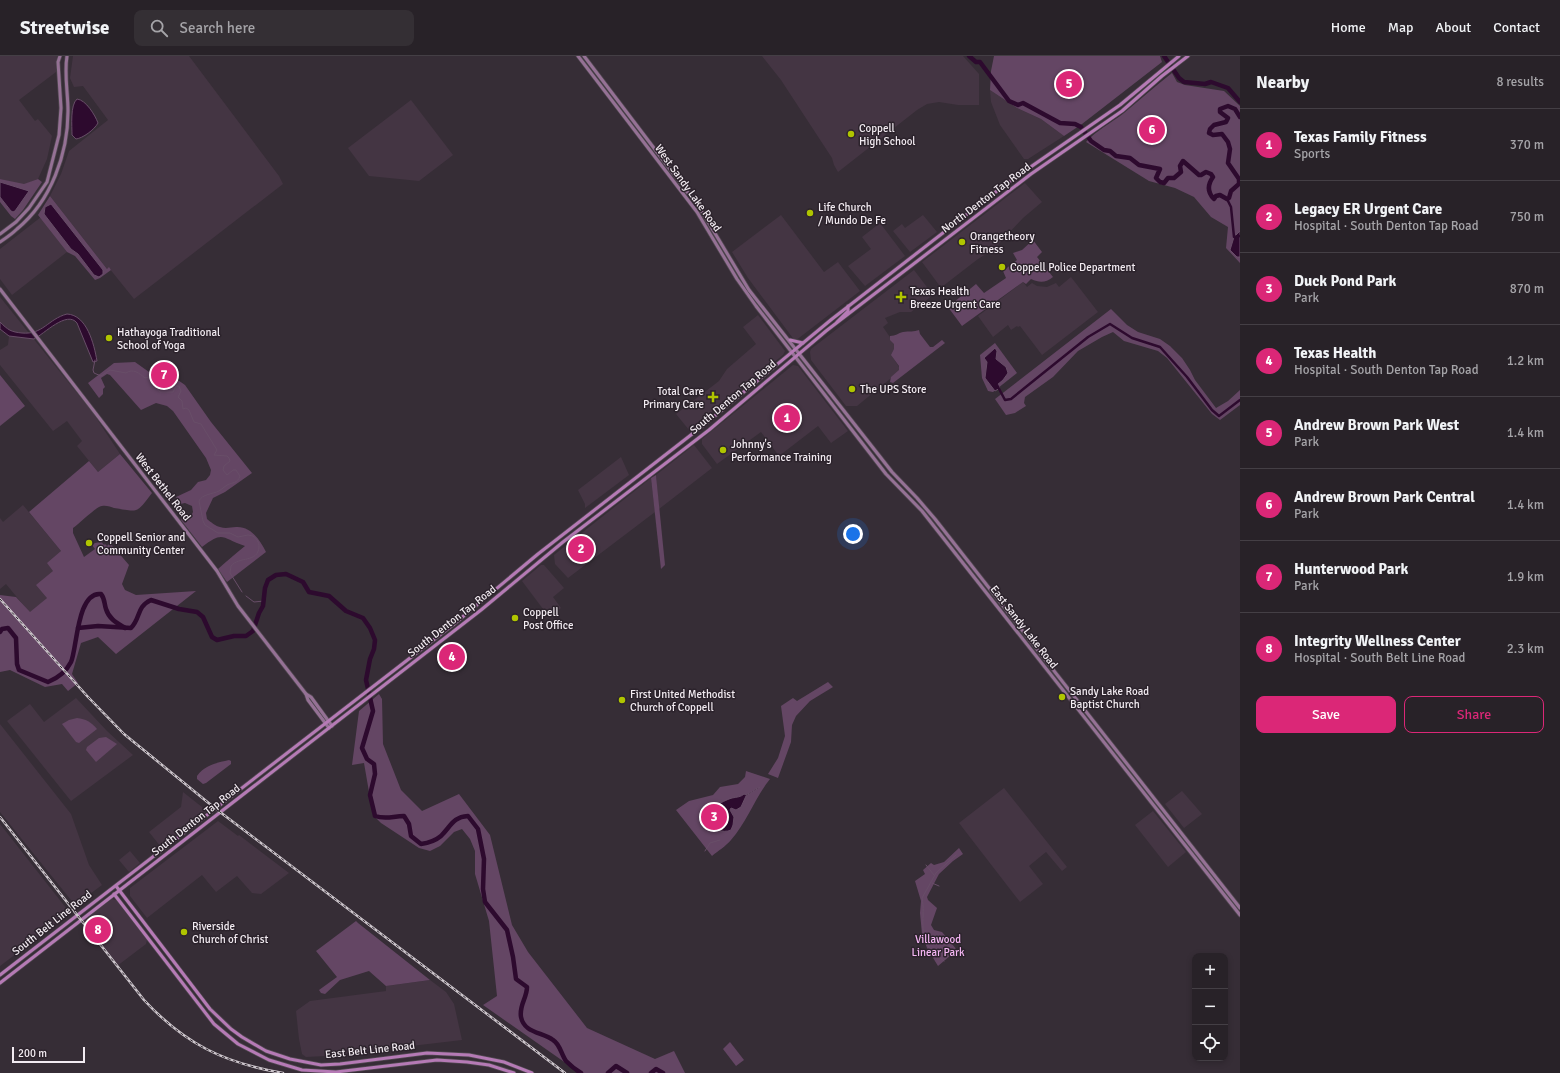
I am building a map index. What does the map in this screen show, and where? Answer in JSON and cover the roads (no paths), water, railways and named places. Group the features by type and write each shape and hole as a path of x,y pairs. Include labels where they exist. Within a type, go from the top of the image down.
{"main road":[{"path":"0,234 16,222 29,208 47,182 59,135 61,108 58,62 60,56"},
{"path":"0,242 23,224 36,209 52,184 66,142 68,111 67,56"},
{"name":"West Sandy Lake Road","path":"578,56 697,212 749,290 796,349"},
{"name":"West Sandy Lake Road","path":"584,56 701,210 745,291 792,352"},
{"name":"North Denton Tap Road","path":"796,349 848,306 1006,184 1130,97 1159,71 1179,56"},
{"name":"North Denton Tap Road","path":"795,356 1031,174 1133,102 1162,76 1188,56"},
{"path":"1130,97 1133,102"},
{"path":"1064,143 1067,148"},
{"name":"West Bethel Road","path":"1,291 215,568 238,606 306,694 308,700 331,727"},
{"path":"852,311 852,306 864,294"},
{"path":"834,325 838,319 848,311 848,306"},
{"path":"790,340 803,343"},
{"name":"South Denton Tap Road","path":"116,886 453,624 582,520 691,435 796,349"},
{"name":"East Sandy Lake Road","path":"796,349 894,475 918,498 935,519 1240,908"},
{"name":"East Sandy Lake Road","path":"792,352 886,474 922,511 1240,915"},
{"name":"South Denton Tap Road","path":"114,895 457,629 586,525 695,440 758,389 795,356"},
{"path":"754,383 758,389"},
{"path":"818,385 830,392"},
{"path":"836,409 840,406"},
{"path":"691,435 695,440"},
{"path":"582,520 586,525"},
{"path":"453,624 457,629"},
{"path":"1020,636 1024,633"},
{"path":"428,643 432,648"},
{"path":"277,761 281,766"},
{"path":"242,788 246,793"},
{"path":"193,826 197,831"},
{"path":"1187,848 1191,845"},
{"path":"158,853 162,858"},
{"path":"1209,875 1212,872"},
{"name":"South Belt Line Road","path":"0,975 116,886"},
{"name":"East Belt Line Road","path":"116,886 210,1009 231,1029 259,1047 279,1056 303,1062 340,1064 427,1053 454,1054 480,1056 532,1073"},
{"name":"East Belt Line Road","path":"111,890 214,1024 238,1044 255,1054 302,1070 351,1070 437,1060 489,1065 514,1073"},
{"name":"South Belt Line Road","path":"0,983 114,895"},
{"path":"68,922 71,928"},
{"path":"255,1054 259,1047"},
{"path":"454,1054 455,1061"},
{"path":"489,1065 494,1064 496,1060"},
{"path":"320,1071 321,1064"}],"waterway":[{"path":"969,56 976,62 980,62 1009,101 1018,105 1023,103 1060,123 1075,124 1081,127 1091,141 1104,150 1110,151 1116,156 1130,158 1139,165 1160,169 1156,178 1160,182 1164,183 1168,178 1174,178 1181,172 1180,166 1183,161 1199,175 1206,172 1211,174 1213,177 1209,185 1209,191 1214,199 1216,196 1220,195 1227,199 1229,198 1231,191 1239,184 1239,179 1228,163 1230,149 1228,142 1222,134 1213,135 1209,133 1210,129 1214,125 1226,122 1228,118 1220,112 1220,109 1228,106 1235,109 1240,117"},
{"path":"1164,56 1179,78 1184,82 1205,84 1211,82 1228,88 1240,102"},
{"path":"1227,199 1231,207 1234,237 1240,236"},
{"path":"997,385 1005,400 1011,399 1088,337 1110,324 1132,338 1160,347 1187,377 1212,410 1219,416 1240,400"},
{"path":"95,360 93,370 94,373 101,376 110,370 126,373 134,371 145,378 152,376 155,380 157,389 160,392 173,392 176,386 179,386 181,391 178,397 182,401 183,409 186,408 189,410 194,422 201,424 217,450 214,455 227,456 229,458 230,461 224,466 223,470 227,475 233,470 236,470 240,476 239,479 219,491 208,494 199,501 205,525 218,533 230,533 238,537 248,535 257,539 259,547 258,552 252,557 234,563 231,566 230,573 242,592"},
{"path":"78,628 98,626 131,628 143,606 151,600 179,609 197,612 203,617 212,637 217,640 234,636 246,636 253,631 263,606 265,588 268,580 276,575 286,574 303,582 309,592 329,596 346,611 363,618 370,628 375,640 366,680 373,711 362,748 367,759 374,764 375,774 370,795 375,816 386,818 404,816 409,824 411,836 421,844 436,839 441,836 456,820 468,816 478,829 484,859 483,889 485,902 507,930 516,979 527,987 521,1009 521,1017 523,1022 534,1032 549,1037 555,1042 566,1061 581,1073"},
{"path":"0,632 2,629 8,628 16,638 17,664 19,670 48,682 55,679 67,669 71,662 79,622 87,602 93,596 101,594 109,615 125,628"},
{"path":"246,596 254,602 264,601"},
{"path":"705,851 710,843 720,840"},
{"path":"944,961 927,945 923,932 922,898 936,873 956,855"},
{"path":"926,865 934,875"},
{"path":"932,883 939,886"},
{"path":"608,1073 616,1066 627,1073"},
{"path":"651,1073 656,1069 663,1073"}],"railway":[{"path":"0,599 88,697 124,734 216,809 565,1073"},
{"path":"0,817 144,1000 159,1015 190,1040 224,1057 242,1064 283,1073"}],"place":[{"name":"Andrew Brown Park West","path":"1069,84"},
{"name":"Andrew Brown Park Central","path":"1152,130"},
{"name":"Coppell High School","path":"851,134"},
{"name":"Life Church / Mundo De Fe","path":"810,213"},
{"name":"Orangetheory Fitness","path":"962,242"},
{"name":"Coppell Police Department","path":"1002,267"},
{"name":"Texas Health Breeze Urgent Care","path":"901,297"},
{"name":"Hathayoga Traditional School of Yoga","path":"109,338"},
{"name":"Hunterwood Park","path":"164,375"},
{"name":"The UPS Store","path":"852,389"},
{"name":"Total Care Primary Care","path":"713,397"},
{"name":"Texas Family Fitness","path":"787,418"},
{"name":"Johnny's Performance Training","path":"723,450"},
{"name":"Coppell Senior and Community Center","path":"89,543"},
{"name":"Legacy ER Urgent Care","path":"581,549"},
{"name":"Coppell Post Office","path":"515,618"},
{"name":"Texas Health","path":"452,657"},
{"name":"Sandy Lake Road Baptist Church","path":"1062,697"},
{"name":"First United Methodist Church of Coppell","path":"622,700"},
{"name":"Duck Pond Park","path":"714,817"},
{"name":"Integrity Wellness Center","path":"98,930"},
{"name":"Riverside Church of Christ","path":"184,932"}],"park label":[{"name":"Villawood Linear Park","path":"938,945"}]}
